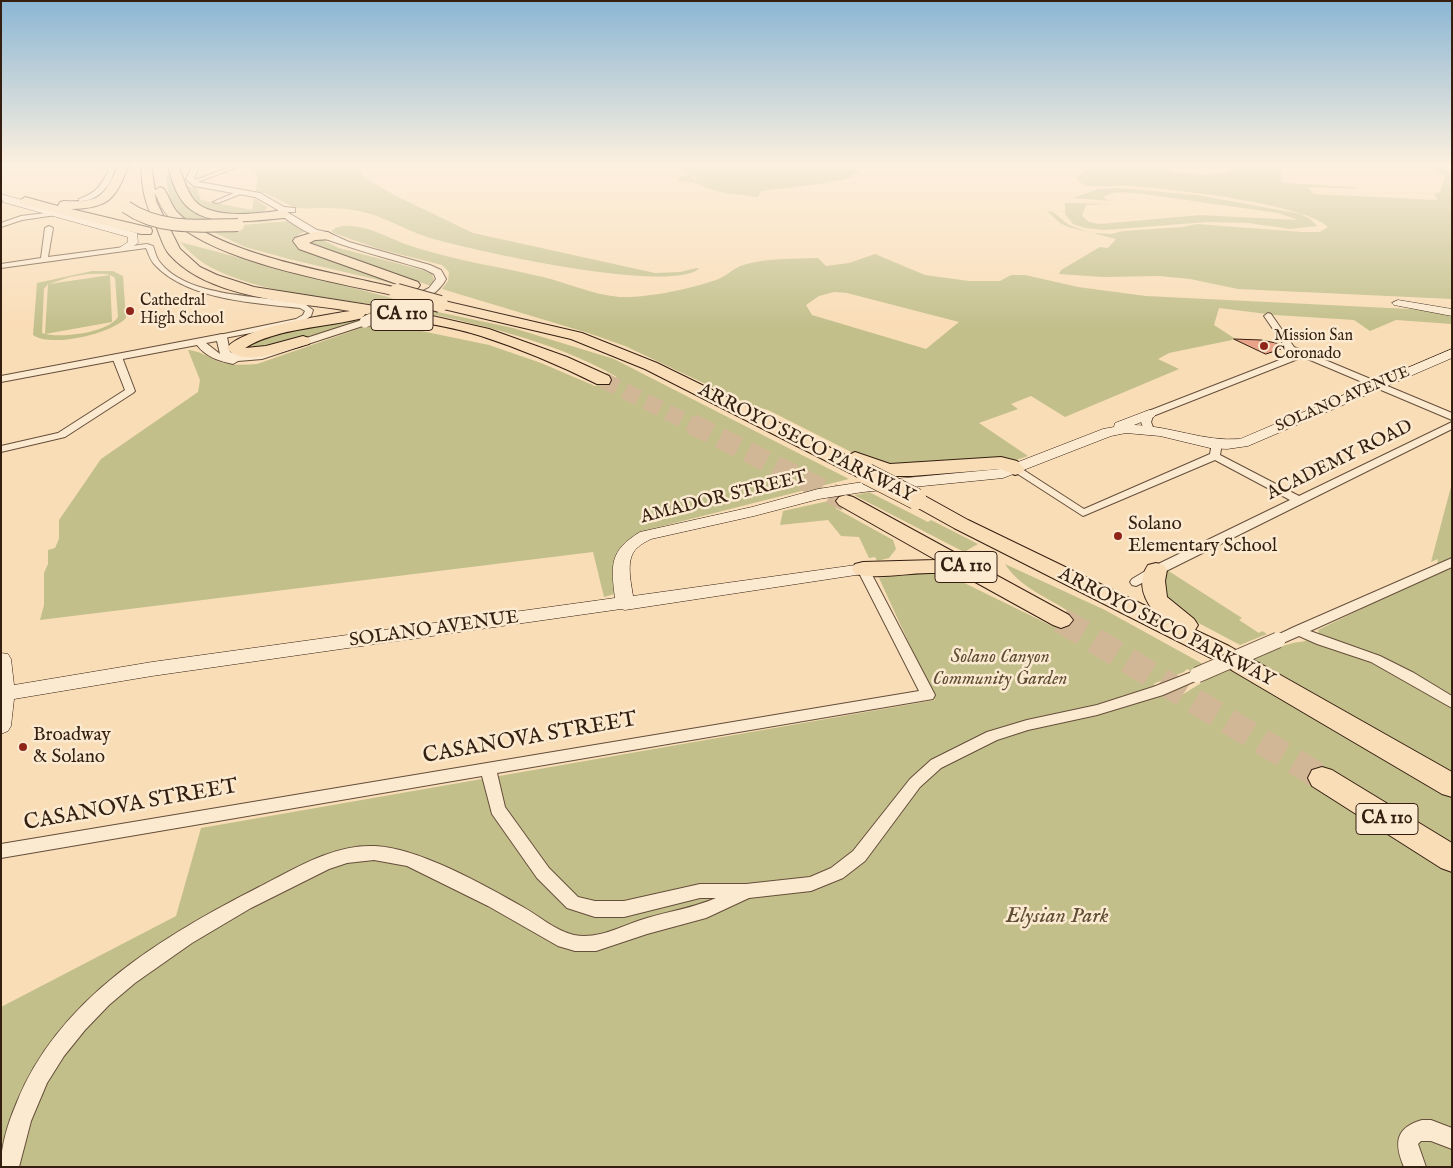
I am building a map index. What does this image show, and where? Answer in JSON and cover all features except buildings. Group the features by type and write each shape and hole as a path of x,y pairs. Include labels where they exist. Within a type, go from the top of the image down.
{"highway":[{"path":"91,220 140,233 264,259"},
{"path":"154,220 167,223 201,226 251,220"},
{"name":"CA 110","path":"159,220 174,251 195,270 226,284 252,291 444,323 518,343 561,360 603,380"},
{"name":"ARROYO SECO PARKWAY","path":"178,220 226,246 264,259 400,298 447,300 576,336 651,366 781,430 961,524 1220,652 1452,786"},
{"path":"236,220 246,220"},
{"path":"140,233 157,244 174,262 195,270"},
{"path":"321,233 300,241 304,246 413,285 447,300"},
{"path":"303,342 252,353 241,352 235,348 239,342 254,336 356,315 418,323 518,343"},
{"path":"781,430 880,468 912,470 1001,463 1010,465 1015,469"},
{"name":"ARROYO SECO PARKWAY","path":"846,501 1061,620"},
{"path":"864,569 897,556 901,549 899,540 885,531 871,514"},
{"path":"864,569 881,571 933,565 945,567 972,579 1003,588"},
{"path":"1146,576 1152,583 1156,599 1163,608 1220,652"},
{"name":"CA 110","path":"1322,778 1452,859"}],"main road":[{"path":"79,220 140,233 133,243 124,248"},
{"path":"1398,303 1452,313"},
{"name":"SOLANO AVENUE","path":"1216,450 1235,449 1238,444 1452,353"},
{"path":"1108,432 1150,414"},
{"name":"AMADOR STREET","path":"625,604 621,573 623,558 630,546 646,535 826,493 987,476 1015,469 1108,432 1126,428 1149,430 1216,450"},
{"name":"SOLANO AVENUE","path":"5,693 152,669 864,569"},
{"path":"1,659 5,693 1,726"}],"street":[{"path":"1,225 17,220"},
{"path":"222,337 226,354 244,358 267,354 365,322 400,298 435,288 441,282 438,272 427,267 353,246 321,233 296,220"},
{"path":"307,220 325,230 321,233"},
{"path":"44,260 49,228"},
{"path":"1,266 124,248 149,247 154,261 166,272 182,282 201,289 237,297 305,307 309,310 309,314 299,321 1,379"},
{"path":"1268,316 1291,349 1452,416"},
{"path":"200,341 202,347 221,358 230,361 248,361 274,355 327,337 330,334"},
{"path":"1149,430 1146,422 1150,414 1303,354"},
{"path":"1,449 61,435 130,391 117,357"},
{"name":"ACADEMY ROAD","path":"1146,576 1452,425"},
{"path":"1015,469 1083,513 1216,450 1299,500"},
{"path":"488,768 498,809 543,872 572,904 595,910 624,909 700,891 746,891 811,884 837,873 859,856 915,783 936,764 964,749 992,736 1018,728 1097,710 1158,691 1278,640 1452,562"},
{"name":"CASANOVA STREET","path":"1,852 928,695 864,569"},
{"path":"1299,630 1312,638 1390,665 1452,703"},
{"path":"8,1167 13,1143 31,1091 55,1051 82,1019 112,992 177,944 241,904 336,857 374,853 411,860 429,867 512,910 565,941 586,944 605,942 645,927 713,908 746,891"},
{"path":"1414,1167 1407,1148 1408,1139 1413,1133 1420,1129 1430,1129 1452,1138"}],"green space":[{"path":"187,220 277,220 209,225 193,223"},
{"path":"385,220 445,220 473,233 655,273 699,269 680,275 649,276 610,273 483,251 411,231"},
{"path":"1056,220 1062,220 1069,225 1089,232 1068,227"},
{"path":"1069,220 1086,220 1100,224 1150,220 1311,220 1317,226 1290,229 1248,223 1207,222 1105,230 1085,228 1073,224"},
{"path":"1316,220 1452,220 1452,299 1238,289 1190,279 1159,276 1103,277 1059,274 1061,270 1100,247 1108,248 1116,239 1092,233 1111,234 1123,231 1183,227 1197,224 1320,232 1328,227"},
{"path":"290,221 306,231 298,235 294,241 408,287 245,247 205,228"},
{"path":"352,226 371,230 432,253 543,277 610,296 620,297 656,294 694,287 720,279 743,265 761,261 818,258 826,266 849,263 875,254 925,275 969,281 1000,281 1011,275 1025,275 1078,287 1146,296 1430,310 1452,317 1452,324 1396,320 1370,331 1354,320 1275,315 1219,308 1214,325 1234,338 1169,353 1158,359 1179,369 1065,417 1031,396 1011,404 1018,409 979,423 1028,456 1013,461 913,469 867,460 768,410 750,405 625,346 442,289 448,281 449,272 442,265 379,249 331,232 335,228","holes":["834,292 847,293 959,322 926,349 812,315 806,305 819,296"]},
{"path":"319,238 339,248 422,270 432,274 434,279 431,286 306,242"},
{"path":"180,242 403,301 388,307 300,294 256,285 211,267 196,258"},
{"path":"92,271 113,271 123,276 126,318 118,324 95,334 66,340 42,339 33,335 37,283","holes":["88,274 110,275 49,284 70,277","110,275 115,278 118,317 113,323 94,331 71,335 46,334 112,322","48,284 45,334 42,333 44,289"]},
{"path":"410,306 513,328 614,359 849,479 647,530 622,550 618,593 604,597 593,552 40,620 44,605 44,573 48,564 48,550 55,548 59,539 59,520 101,459 198,392 200,380 188,350 227,364 257,364 378,322 489,345 541,363 595,386 617,377 592,364 540,343 459,320 404,308"},
{"path":"367,318 353,324 280,344 244,350 246,342 257,339 330,321"},
{"name":"Elysian Park","path":"1452,483 1452,1167 1,1167 1,1007 176,916 201,828 935,700 879,578 930,571 946,574 1052,626 1071,613 1026,586 1018,580 1005,564 1105,610 1221,674 1278,648 1310,639 1319,634 1318,630 1435,573 1438,559 1431,562","holes":["1187,669 1206,680 1177,698 1153,684 1184,672"]},
{"path":"869,492 928,522 931,520 978,544 964,552 854,495"},
{"path":"853,495 835,508 893,540 896,549 889,558 877,561 875,557 869,558 859,537 841,536 828,520 780,525 783,511"},
{"path":"1167,570 1242,618 1239,620 1259,633 1262,631 1267,634 1240,645 1176,611 1164,600 1163,575"}],"tunnel":[{"path":"603,380 695,426"},
{"path":"692,424 846,501"},
{"path":"1061,620 1322,778"}],"place":[{"name":"Cathedral High School","path":"130,311"},
{"name":"Mission San Coronado","path":"1264,346"},
{"name":"Solano Elementary School","path":"1118,536"},
{"name":"Broadway & Solano","path":"23,747"}],"park label":[{"name":"Solano Canyon Community Garden","path":"1000,669"}]}
